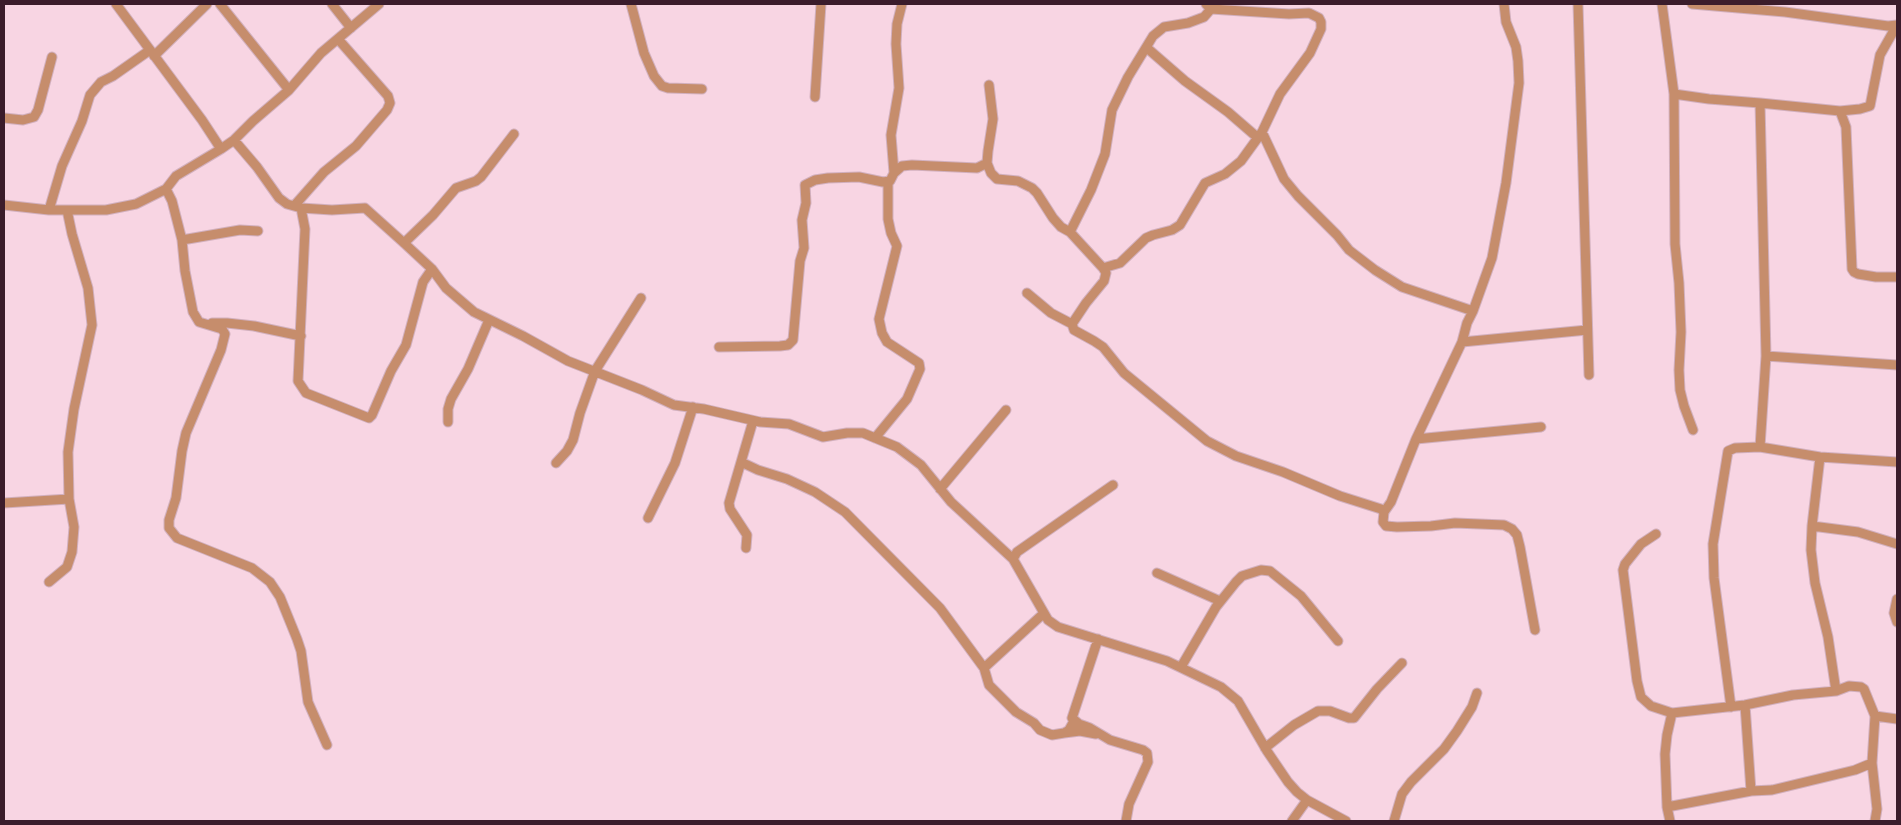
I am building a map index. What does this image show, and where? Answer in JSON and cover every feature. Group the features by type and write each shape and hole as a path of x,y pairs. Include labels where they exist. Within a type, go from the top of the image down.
{"street":[{"path":"116,4 221,149"},
{"path":"49,210 62,166 82,121 90,95 101,82 152,53 207,4"},
{"path":"220,4 289,90"},
{"path":"332,4 351,28"},
{"path":"4,205 49,210 106,210 136,204 166,189 176,176 234,140 289,90 322,52 378,4"},
{"path":"631,4 644,53 654,76 662,86 668,88 702,89"},
{"path":"815,97 821,4"},
{"path":"894,173 891,135 899,88 896,44 902,4"},
{"path":"1504,4 1506,22 1516,47 1519,83 1506,183 1492,258 1467,323 1462,342 1416,439 1391,502 1384,512 1384,524 1389,527 1431,526 1455,523 1497,525 1512,529 1517,535 1520,548 1535,630"},
{"path":"1578,4 1589,375"},
{"path":"1662,4 1674,94 1675,244 1681,332 1678,370 1680,390 1693,430"},
{"path":"1692,4 1785,12 1888,26 1897,25"},
{"path":"1070,232 1091,190 1105,154 1112,110 1128,77 1153,36 1164,26 1204,18 1209,6 1316,15 1321,22 1315,45 1280,94 1260,135 1235,166 1225,174 1205,183 1180,225 1172,230 1146,238 1120,263 1103,268"},
{"path":"1674,94 1840,111 1870,106 1880,55 1897,25"},
{"path":"297,207 324,172 356,146 390,104 388,96 338,38"},
{"path":"1147,48 1185,81 1260,135 1284,179 1349,250 1375,270 1402,286 1473,311"},
{"path":"4,118 23,120 34,117 38,110 52,58"},
{"path":"989,85 992,120 988,163 991,173 997,179 1018,181 1032,188 1061,227 1070,232 1106,273 1104,281 1072,324"},
{"path":"1760,102 1766,356 1760,447"},
{"path":"1840,111 1846,127 1852,269 1858,274 1876,277 1897,277"},
{"path":"404,243 456,188 481,178 514,134"},
{"path":"234,140 257,167 279,198 297,207 332,210 365,208 432,269 446,288 474,312 568,361 595,370 668,403 753,421 789,424 823,437 856,432 863,433 897,447 921,465 950,502 1013,559 1048,620 1058,627 1137,650 1181,668 1211,682 1234,697 1288,782 1306,800 1346,821"},
{"path":"875,438 907,399 920,369 919,364 887,342 882,333 879,318 897,246 891,233 888,219 888,182 902,166 978,168 988,163"},
{"path":"719,347 780,346 788,345 793,340 800,261 804,248 802,220 806,203 805,184 814,180 859,177 888,182"},
{"path":"166,189 172,201 182,240 185,271 193,312 199,322 236,324 301,336"},
{"path":"297,207 305,229 298,381 306,392 369,418 388,377 406,345 423,282 432,269"},
{"path":"49,582 66,567 72,552 74,526 69,499 68,452 71,428 92,325 88,288 67,210"},
{"path":"182,240 240,230 258,231"},
{"path":"1026,293 1051,314 1072,324 1074,330 1103,347 1124,373 1167,409 1222,450 1340,496 1381,509 1384,512"},
{"path":"556,463 567,452 573,440 595,370 641,298"},
{"path":"448,422 450,400 468,369 490,320"},
{"path":"206,323 222,329 224,341 186,433 176,498 169,520 169,528 177,538 252,568 270,582 280,598 297,639 301,652 308,702 326,745"},
{"path":"1462,342 1587,330"},
{"path":"1766,356 1897,365"},
{"path":"648,518 676,463 693,407"},
{"path":"940,489 1006,410"},
{"path":"746,548 748,535 730,509 729,503 753,421"},
{"path":"1416,439 1541,427"},
{"path":"1731,707 1715,587 1712,544 1728,451 1734,448 1760,447 1820,457 1897,462"},
{"path":"1820,457 1811,550 1815,583 1828,637 1836,691"},
{"path":"741,462 794,482 830,501 845,512 940,608 984,668 989,685 1016,712 1034,723 1046,734 1080,732 1102,734"},
{"path":"1013,559 1017,552 1113,485"},
{"path":"4,503 69,499"},
{"path":"1812,526 1858,532 1897,544"},
{"path":"1656,534 1641,544 1625,564 1623,573 1637,681 1641,697 1651,706 1672,713 1745,705 1793,694 1836,691 1849,686 1861,687 1864,689 1875,716 1872,763 1877,809 1875,821"},
{"path":"1181,668 1207,620 1220,601 1242,576 1260,570 1270,571 1301,596 1338,640"},
{"path":"1157,573 1220,601"},
{"path":"1897,599 1894,613 1897,622"},
{"path":"984,668 1043,614"},
{"path":"1064,733 1070,730 1074,721 1073,713 1098,638"},
{"path":"1265,748 1294,725 1318,711 1330,711 1354,718 1376,689 1402,663"},
{"path":"1394,821 1402,794 1411,782 1444,749 1472,707 1477,692"},
{"path":"1745,705 1751,791"},
{"path":"1670,821 1667,807 1665,754 1672,713"},
{"path":"1875,716 1897,719"},
{"path":"1074,721 1102,734 1110,740 1143,750 1148,757 1148,762 1129,804 1126,821"},
{"path":"1667,807 1751,791 1772,790 1855,770 1872,763"},
{"path":"1292,821 1306,800"}]}
